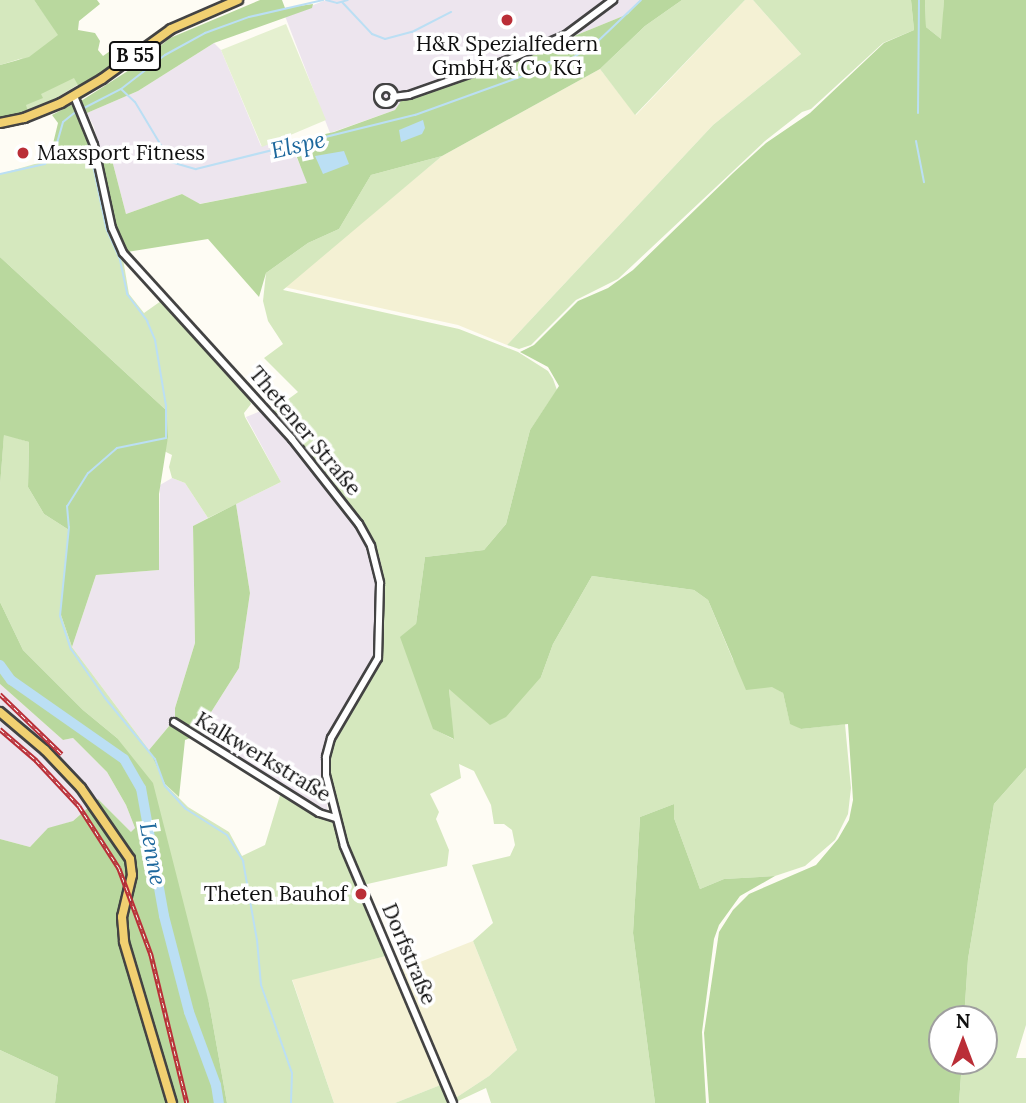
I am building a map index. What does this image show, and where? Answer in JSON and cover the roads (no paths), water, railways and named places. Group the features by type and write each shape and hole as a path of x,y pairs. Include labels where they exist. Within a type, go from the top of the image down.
{"main road":[{"name":"B 55","path":"0,123 36,115 76,100 171,29 238,0"},
{"path":"0,712 45,750 81,788 130,859 132,875 122,917 124,942 172,1103"}],"street":[{"path":"394,97 409,95 566,36 613,0"},
{"name":"Thetener Straße","path":"76,100 85,116 112,228 123,253 292,439 359,524 372,547 380,574 380,647 375,668 337,726 326,757 335,818"},
{"name":"Kalkwerkstraße","path":"174,722 195,738 319,813 335,818"},
{"name":"Dorfstraße","path":"335,818 453,1103"}],"water":[{"path":"423,120 425,128 422,134 401,142 399,130"},
{"path":"344,151 349,164 323,174 315,156"}],"waterway":[{"path":"121,89 165,55 205,33 249,17 323,0"},
{"path":"326,0 337,3 348,0"},
{"name":"Elspe","path":"82,109 121,89 135,102 171,162 196,169 415,115 528,74 549,62 569,60 596,43 641,0"},
{"path":"918,113 919,0"},
{"path":"342,2 372,34 385,39 412,32 451,12"},
{"path":"75,112 81,121"},
{"name":"Elspe","path":"0,174 45,164 55,150 63,122 74,113"},
{"path":"87,136 106,228 120,260 127,294 147,321 155,340 166,406 166,438 117,448 88,473 67,506 69,527 60,616 71,649 105,698 155,759 165,786 186,809 227,835 243,861 257,940 261,985 292,1073 291,1103"},
{"path":"916,141 924,182"},
{"name":"Lenne","path":"0,665 11,680 124,759 141,788 164,916 189,1012 216,1085 219,1103"}],"railway":[{"path":"0,694 62,754"},
{"path":"0,729 36,760 79,806 119,868 151,954 187,1103"}],"place":[{"name":"H&R Spezialfedern GmbH & Co KG","path":"507,20"},
{"name":"Maxsport Fitness","path":"23,153"},
{"name":"Theten Bauhof","path":"361,894"}]}
